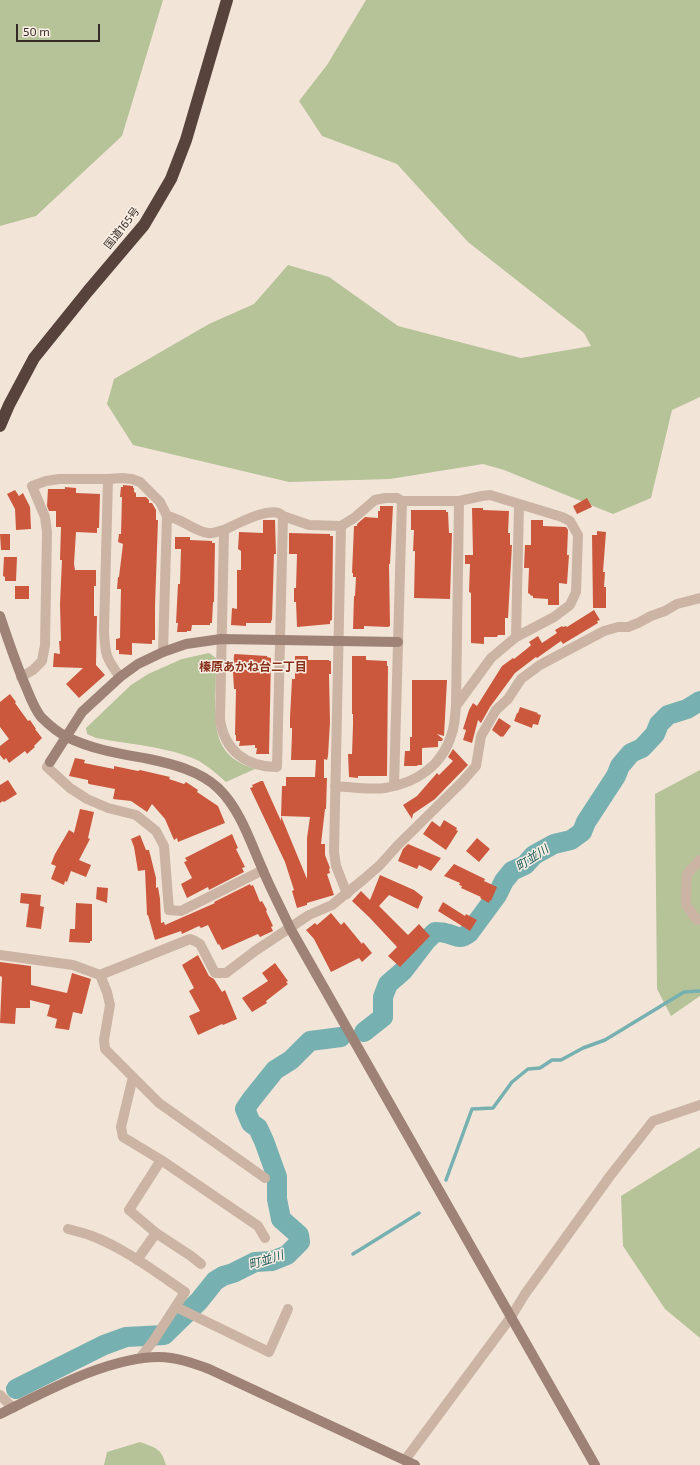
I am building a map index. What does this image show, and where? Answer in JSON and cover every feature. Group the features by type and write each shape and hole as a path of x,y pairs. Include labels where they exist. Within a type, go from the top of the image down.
{"highway":[{"name":"国道165号","path":"0,426 9,405 34,358 144,225 171,179 186,140 227,0"}],"street":[{"path":"21,677 33,670 42,662 45,645 47,532 45,517 32,486 46,481 59,479 132,479 140,482 160,502 167,516 163,652"},
{"path":"108,479 104,631 105,652 109,662 120,677"},
{"path":"167,516 177,518 196,530 210,534 224,530 262,514 274,512 309,525 341,526 354,518 375,500 397,498 402,501 459,501 482,496 490,496 562,517 570,521 578,535 576,592 570,605 554,617 516,637 491,658 456,706"},
{"path":"394,786 402,501"},
{"path":"335,786 384,788 410,782 426,772 440,759 448,745 452,732 456,706 459,501"},
{"path":"516,637 519,505"},
{"path":"224,530 220,719 222,728 232,749 239,756 254,764 266,767 277,767 283,516"},
{"path":"341,526 334,852 336,866 347,894"},
{"path":"0,955 73,965 100,975 190,940 200,944 215,972 226,973 255,951 309,915 332,905 380,865 476,766 481,736 496,710 508,699 521,679 540,665 604,631 638,624 651,616 666,611 677,604 700,598"},
{"path":"0,616 21,677 33,704 41,717 66,737 103,750 158,761 192,771 218,788 232,806 243,824 290,928 594,1465"},
{"path":"263,870 181,912 169,910 164,846 156,831 136,815 108,808 87,799 70,788 47,767 82,712 120,677 138,664 163,652 186,644 221,639 398,642"},
{"path":"700,860 687,874 686,905 697,920 700,919"},
{"path":"100,975 107,992 110,1005 104,1040 105,1049 159,1104 265,1178"},
{"path":"133,1077 121,1127 123,1137 161,1160 258,1226 265,1238"},
{"path":"405,1460 511,1317 525,1294 610,1176 653,1121 700,1105"},
{"path":"161,1160 129,1210 156,1233 201,1264"},
{"path":"68,1229 92,1236 137,1260 185,1292 154,1340 140,1358"},
{"path":"137,1260 156,1233"},
{"path":"176,1307 269,1352 288,1309"},
{"path":"0,1414 75,1379 116,1363 140,1358 167,1357 193,1363 209,1369 415,1465"},
{"path":"0,1395 13,1408"}],"green space":[{"path":"0,0 163,0 122,136 36,216 0,226"},
{"path":"366,0 700,0 700,397 672,410 651,498 613,514 504,470 483,464 390,479 289,482 133,445 107,404 114,379 209,324 254,304 288,265 329,277 398,326 521,358 591,346 584,333 468,242 397,164 322,136 299,101 327,65"},
{"path":"209,653 216,658 215,711 216,723 221,742 226,751 233,758 242,764 255,769 226,782 203,763 188,756 149,746 96,738 87,734 86,728 131,685 148,674 182,659"},
{"path":"700,770 700,996 671,1016 657,989 655,794"},
{"path":"700,1147 700,1338 665,1309 623,1246 621,1196"},
{"path":"140,1442 157,1449 162,1455 166,1465 104,1465 107,1452"}],"building":[{"path":"123,485 133,486 136,497 146,497 149,500 149,503 152,503 156,510 156,520 158,520 155,640 152,640 152,644 132,643 132,655 119,654 119,650 116,650 116,639 120,638 121,589 117,589 123,544 118,542 119,534 121,534 122,497 120,497 121,487 123,487"},
{"path":"65,487 76,488 76,493 100,494 99,528 97,528 97,533 76,532 74,564 75,570 96,570 96,586 94,586 94,616 97,616 96,665 105,675 79,698 66,684 83,668 53,667 54,653 60,654 59,641 61,641 60,604 62,560 60,560 61,527 56,527 56,511 49,511 47,506 48,489 65,489"},
{"path":"15,490 19,496 23,493 30,507 31,529 16,530 15,509 7,494"},
{"path":"587,498 592,507 577,514 573,506"},
{"path":"380,506 393,506 389,564 390,626 364,626 364,629 353,629 356,577 353,577 352,573 354,526 357,526 357,524 365,517 378,518"},
{"path":"472,508 509,511 508,533 510,533 510,545 512,545 508,618 505,618 505,635 498,635 497,637 484,637 484,644 471,643 471,593 469,592 470,564 465,564 465,555 473,555"},
{"path":"411,510 446,510 446,512 448,512 449,533 452,533 450,599 414,598 415,551 413,551 414,530 411,530"},
{"path":"263,520 275,520 276,554 274,554 272,621 271,620 271,623 246,623 246,626 231,625 232,608 237,609 237,570 241,570 241,551 238,549 239,532 263,533"},
{"path":"531,520 543,520 543,526 566,527 568,530 567,555 569,555 567,584 559,583 559,605 548,605 548,599 533,598 533,596 528,593 529,568 524,568 525,545 531,545"},
{"path":"597,531 606,532 603,572 605,572 604,587 606,587 606,608 593,608 592,535 597,535"},
{"path":"289,533 330,534 330,536 333,536 332,620 330,621 330,624 297,627 294,588 296,588 297,554 289,554"},
{"path":"0,534 10,534 10,550 1,550"},
{"path":"175,537 190,537 190,540 212,541 212,543 215,543 214,602 212,623 210,623 210,625 192,625 191,631 187,632 177,632 178,623 176,623 178,584 180,584 181,549 175,549"},
{"path":"4,557 17,557 16,581 5,581 5,577 3,576"},
{"path":"15,586 29,586 29,599 15,599"},
{"path":"594,610 600,620 597,621 598,623 563,644 561,641 515,673 490,707 481,723 478,720 472,743 463,740 466,730 463,729 469,710 473,703 477,706 502,666 529,647 531,645 529,642 538,636 542,643 557,633 555,630 562,626 567,627"},
{"path":"235,654 267,656 271,658 269,754 256,754 257,748 255,748 255,745 239,746 240,741 236,741 236,689 234,689 233,672"},
{"path":"295,656 308,656 308,660 329,660 331,661 331,674 329,674 330,722 328,756 327,760 324,759 324,778 327,778 326,809 321,844 325,844 325,855 330,868 330,873 327,874 334,895 307,903 307,905 297,908 292,891 294,890 285,862 250,788 253,787 252,785 263,781 281,821 281,816 282,786 286,786 286,777 315,777 316,760 291,760 292,728 290,728 290,718 292,679 295,679","holes":["281,816 310,817 307,838 307,879"]},
{"path":"352,656 366,656 366,660 387,661 387,776 358,776 358,778 349,777 348,754 352,754 353,725"},
{"path":"412,680 447,680 444,736 437,734 443,739 442,741 438,741 438,747 422,748 422,765 404,766 405,751 410,751 410,737 412,737"},
{"path":"10,694 28,721 30,720 42,738 27,754 25,751 9,763 6,758 4,760 0,755 0,746 9,739 0,727 0,702"},
{"path":"520,707 541,715 538,725 533,724 532,728 514,721"},
{"path":"499,718 511,726 503,737 492,730"},
{"path":"453,749 468,765 435,799 413,814 412,819 403,805 417,796 437,773 439,775 453,761 448,757"},
{"path":"75,758 85,760 84,763 114,769 114,766 138,771 140,770 170,777 169,779 184,784 186,782 198,790 197,792 218,806 225,823 178,842 177,838 174,840 165,819 152,804 147,812 131,801 113,799 115,789 89,784 88,780 69,776"},
{"path":"8,780 17,794 0,803 0,785"},
{"path":"80,809 94,812 88,838 90,839 79,860 91,865 86,877 71,871 67,882 65,881 64,885 51,879 56,866 51,864 69,830 74,833"},
{"path":"444,820 457,828 456,830 458,831 446,850 423,834 432,821 440,827"},
{"path":"232,834 238,848 236,849 245,867 242,868 244,872 209,890 208,887 187,898 181,884 192,878 184,862 187,861 185,858"},
{"path":"140,835 146,850 149,850 156,878 156,888 158,887 160,899 161,923 164,922 165,925 215,903 214,902 250,884 251,886 253,885 260,902 262,901 267,910 266,911 273,926 271,927 273,931 260,937 258,934 222,950 208,925 201,928 199,926 182,934 181,931 155,940 147,915 145,870 138,871 134,847 131,839"},
{"path":"477,838 490,849 479,862 466,851"},
{"path":"408,844 441,858 431,871 419,865 417,869 398,861 403,849"},
{"path":"454,864 485,879 484,881 497,887 489,903 480,898 481,897 461,888 462,886 459,885 460,883 444,876"},
{"path":"380,875 414,890 423,897 418,909 389,895 379,906 408,935 419,924 430,936 400,967 388,956 397,947 352,901 361,891 370,900"},
{"path":"97,887 108,888 107,903 96,899"},
{"path":"21,893 41,895 40,906 44,907 41,929 26,927 29,904 20,903"},
{"path":"443,902 465,916 466,914 477,920 470,931 438,911"},
{"path":"76,903 92,904 92,941 90,941 90,943 69,942 70,929 75,929"},
{"path":"331,913 341,925 344,922 362,944 363,942 372,953 362,962 359,958 331,972 314,939 306,930 315,923 317,925"},
{"path":"198,955 209,976 214,979 222,992 225,990 237,1019 198,1035 189,1016 200,1011 189,991 194,988 182,965"},
{"path":"0,962 31,966 31,985 67,993 72,973 91,979 82,1014 73,1012 69,1030 55,1028 57,1019 47,1016 50,1005 30,1000 30,1008 16,1008 15,1024 0,1023 2,977 0,976"},
{"path":"275,963 288,981 286,982 288,984 266,1001 267,1003 252,1012 242,998 268,981 262,973"}],"waterway":[{"name":"町並川","path":"364,1032 383,1017 383,997 388,984 403,971 426,941 435,932 457,937 463,937 469,933 497,895 504,881 512,871 525,865 534,855 554,844 571,840 582,832 586,822 616,776 620,766 631,753 642,748 655,734 659,724 668,715 687,709 700,701"},
{"path":"446,1180 472,1109 493,1108 512,1082 528,1069 540,1068 552,1060 561,1060 583,1048 605,1040 684,992 700,991"},
{"name":"町並川","path":"16,1389 104,1345 126,1337 164,1335 199,1301 215,1281 255,1262 272,1261 287,1255 300,1242 299,1235 281,1219 277,1199 277,1177 258,1128 251,1123 245,1109 275,1070 291,1060 310,1041 341,1037"},
{"path":"353,1254 419,1213"}],"district":[{"name":"榛原あかね台二丁目","path":"253,667"}]}
